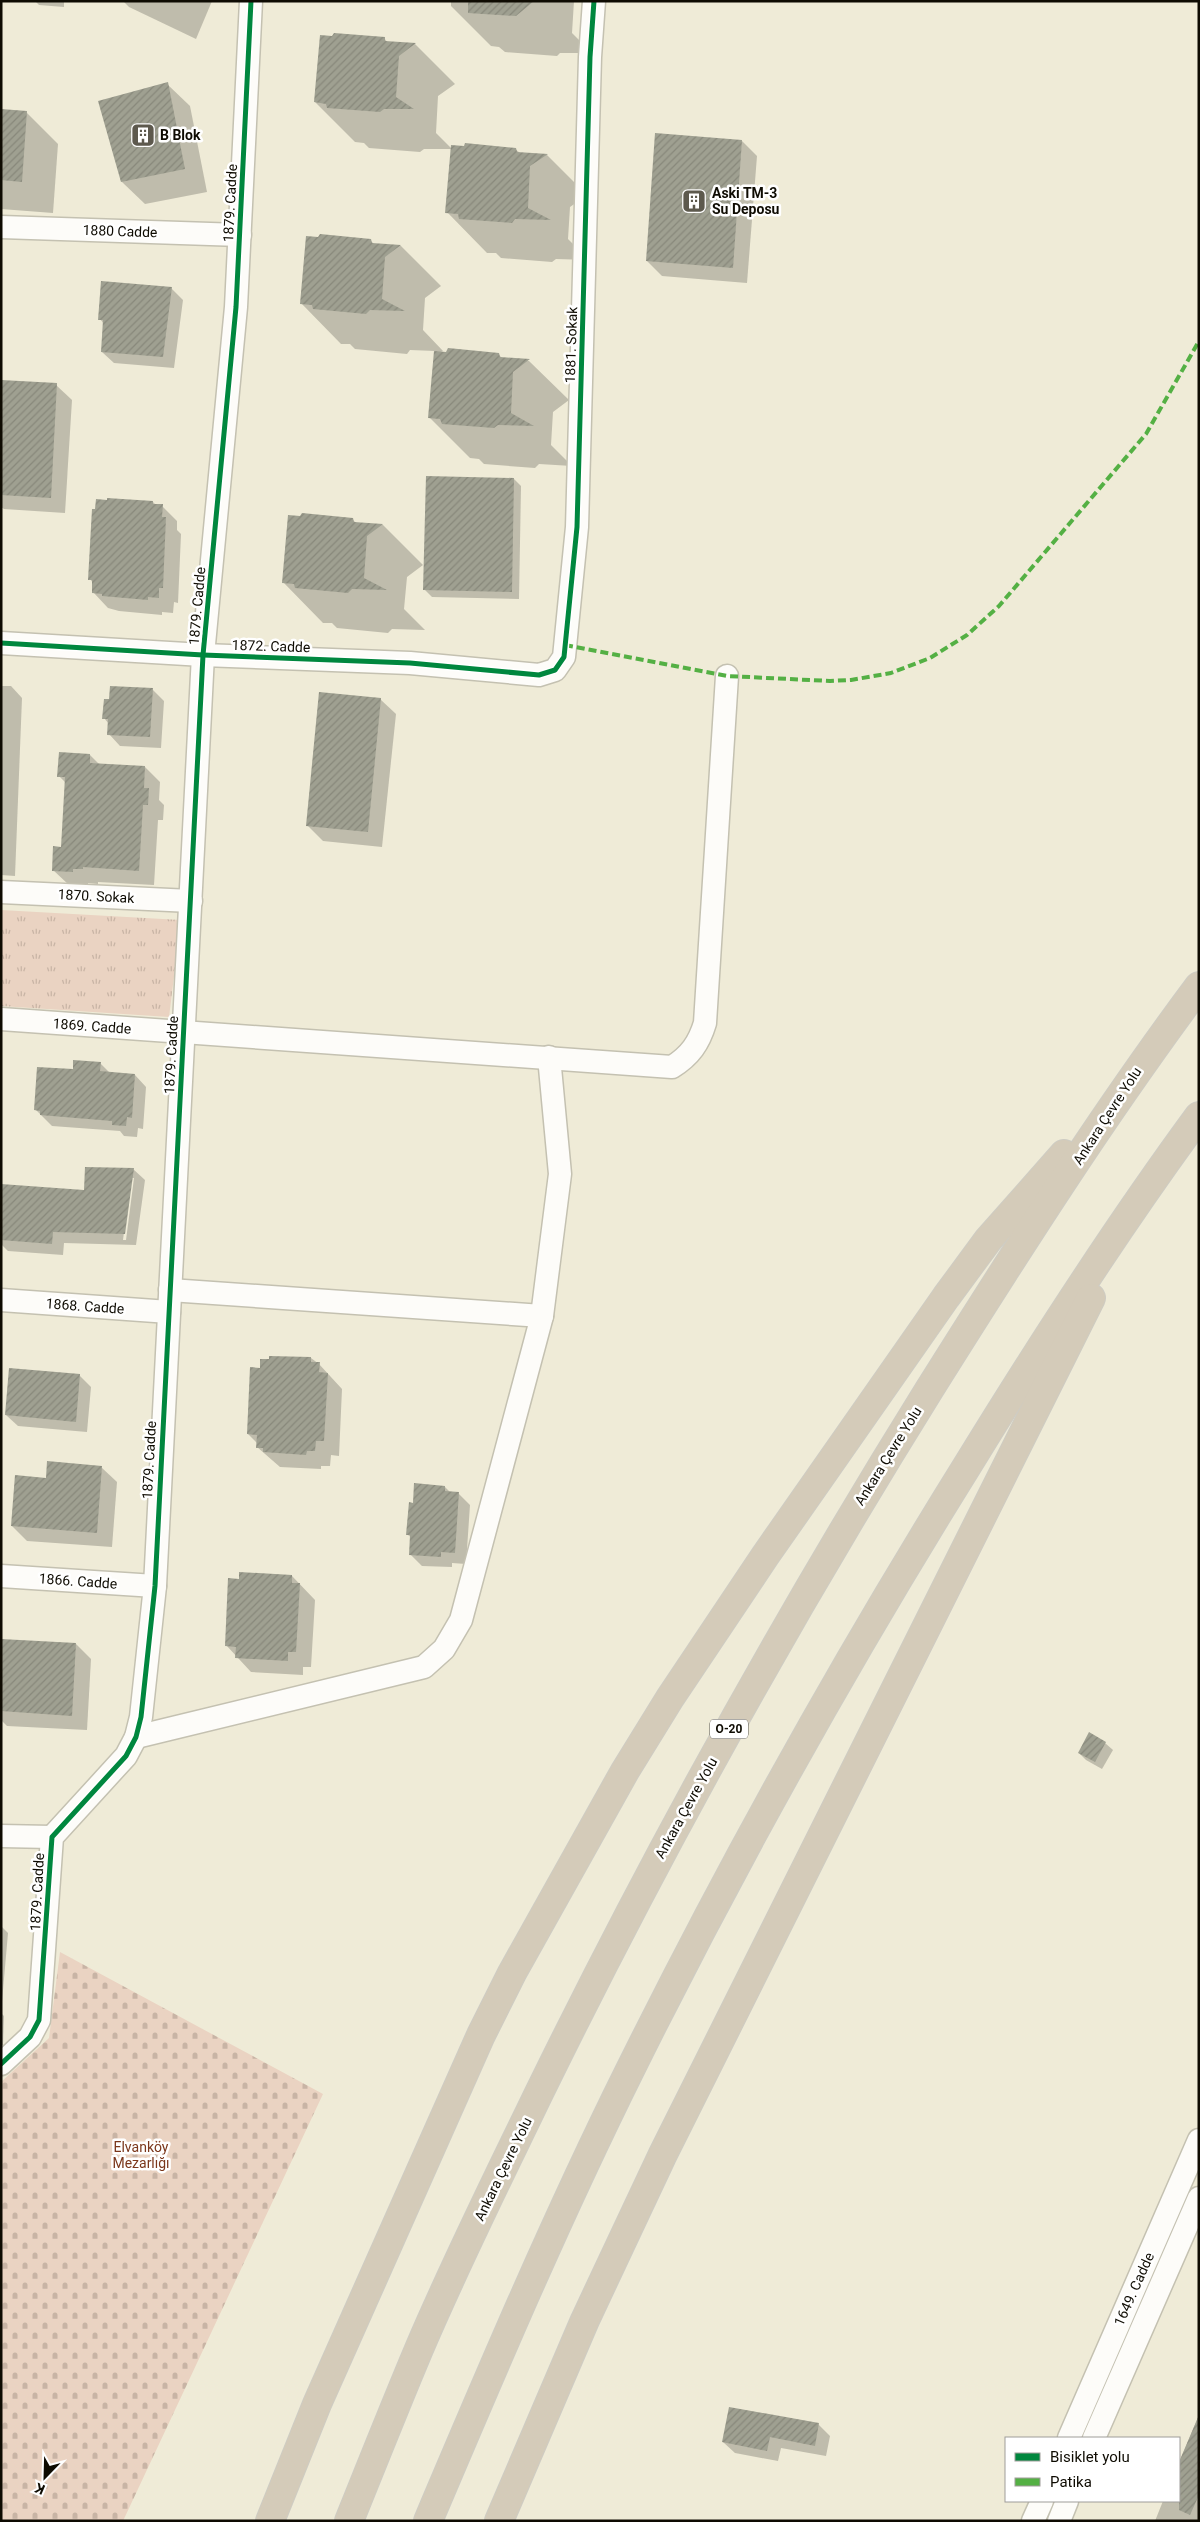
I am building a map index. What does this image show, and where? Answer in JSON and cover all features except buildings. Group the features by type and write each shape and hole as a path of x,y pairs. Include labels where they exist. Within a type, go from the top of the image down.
{"highway":[{"name":"Ankara Çevre Yolu","path":"349,2521 420,2347 471,2234 600,1968 680,1817 843,1528 987,1297 1142,1063 1199,986"},
{"path":"270,2521 321,2395 477,2043 516,1965 625,1771 670,1698 760,1564 946,1297 988,1240 1142,1063"},
{"path":"428,2521 513,2321 627,2076 747,1842 882,1602 1010,1396 1142,1193 1199,1116"},
{"path":"499,2521 585,2320 662,2156 966,1546 1028,1428 1142,1193"}],"street":[{"name":"1879. Cadde","path":"1,2064 30,2038 39,2020 52,1837 126,1756 136,1737 155,1586 203,655 236,307 251,1"},
{"name":"1881. Sokak","path":"539,675 555,670 564,657 577,527 590,67 594,1"},
{"name":"1880 Cadde","path":"1,227 240,235"},
{"name":"1872. Cadde","path":"1,643 203,655 410,663 539,675"},
{"name":"1869. Cadde","path":"1,1019 672,1066 691,1052 702,1034 705,1023 727,676"},
{"name":"1870. Sokak","path":"1,892 191,901"},
{"path":"136,1737 424,1667 444,1649 460,1620 542,1316 560,1174 549,1057"},
{"name":"1868. Cadde","path":"1,1300 169,1301 542,1316"},
{"name":"1866. Cadde","path":"1,1576 155,1586"},
{"path":"1,1836 52,1837"},
{"name":"1649. Cadde","path":"1069,2437 1199,2140"},
{"name":"1649. Cadde","path":"1094,2437 1199,2198"},
{"path":"1033,2521 1042,2502"},
{"path":"1059,2521 1067,2502"}],"green space":[{"path":"1,910 181,920 169,1017 1,1006"},
{"name":"Elvanköy Mezarlığı","path":"60,1952 323,2094 123,2521 1,2521 1,2082 49,2038"}],"marked path":[{"path":"565,645 727,676 830,681 851,680 891,673 930,658 967,635 999,606 1146,434 1199,341"}],"cycle path":[{"path":"1,2064 30,2037 39,2020 52,1837 126,1756 136,1737 141,1717 155,1586 203,655 236,307 251,1"},
{"path":"1,643 203,655 410,663 539,675 555,670 564,657 577,527 590,57 594,1"}],"place":[{"name":"B Blok","path":"143,135"},
{"name":"Aski TM-3 Su Deposu","path":"694,201"}]}
